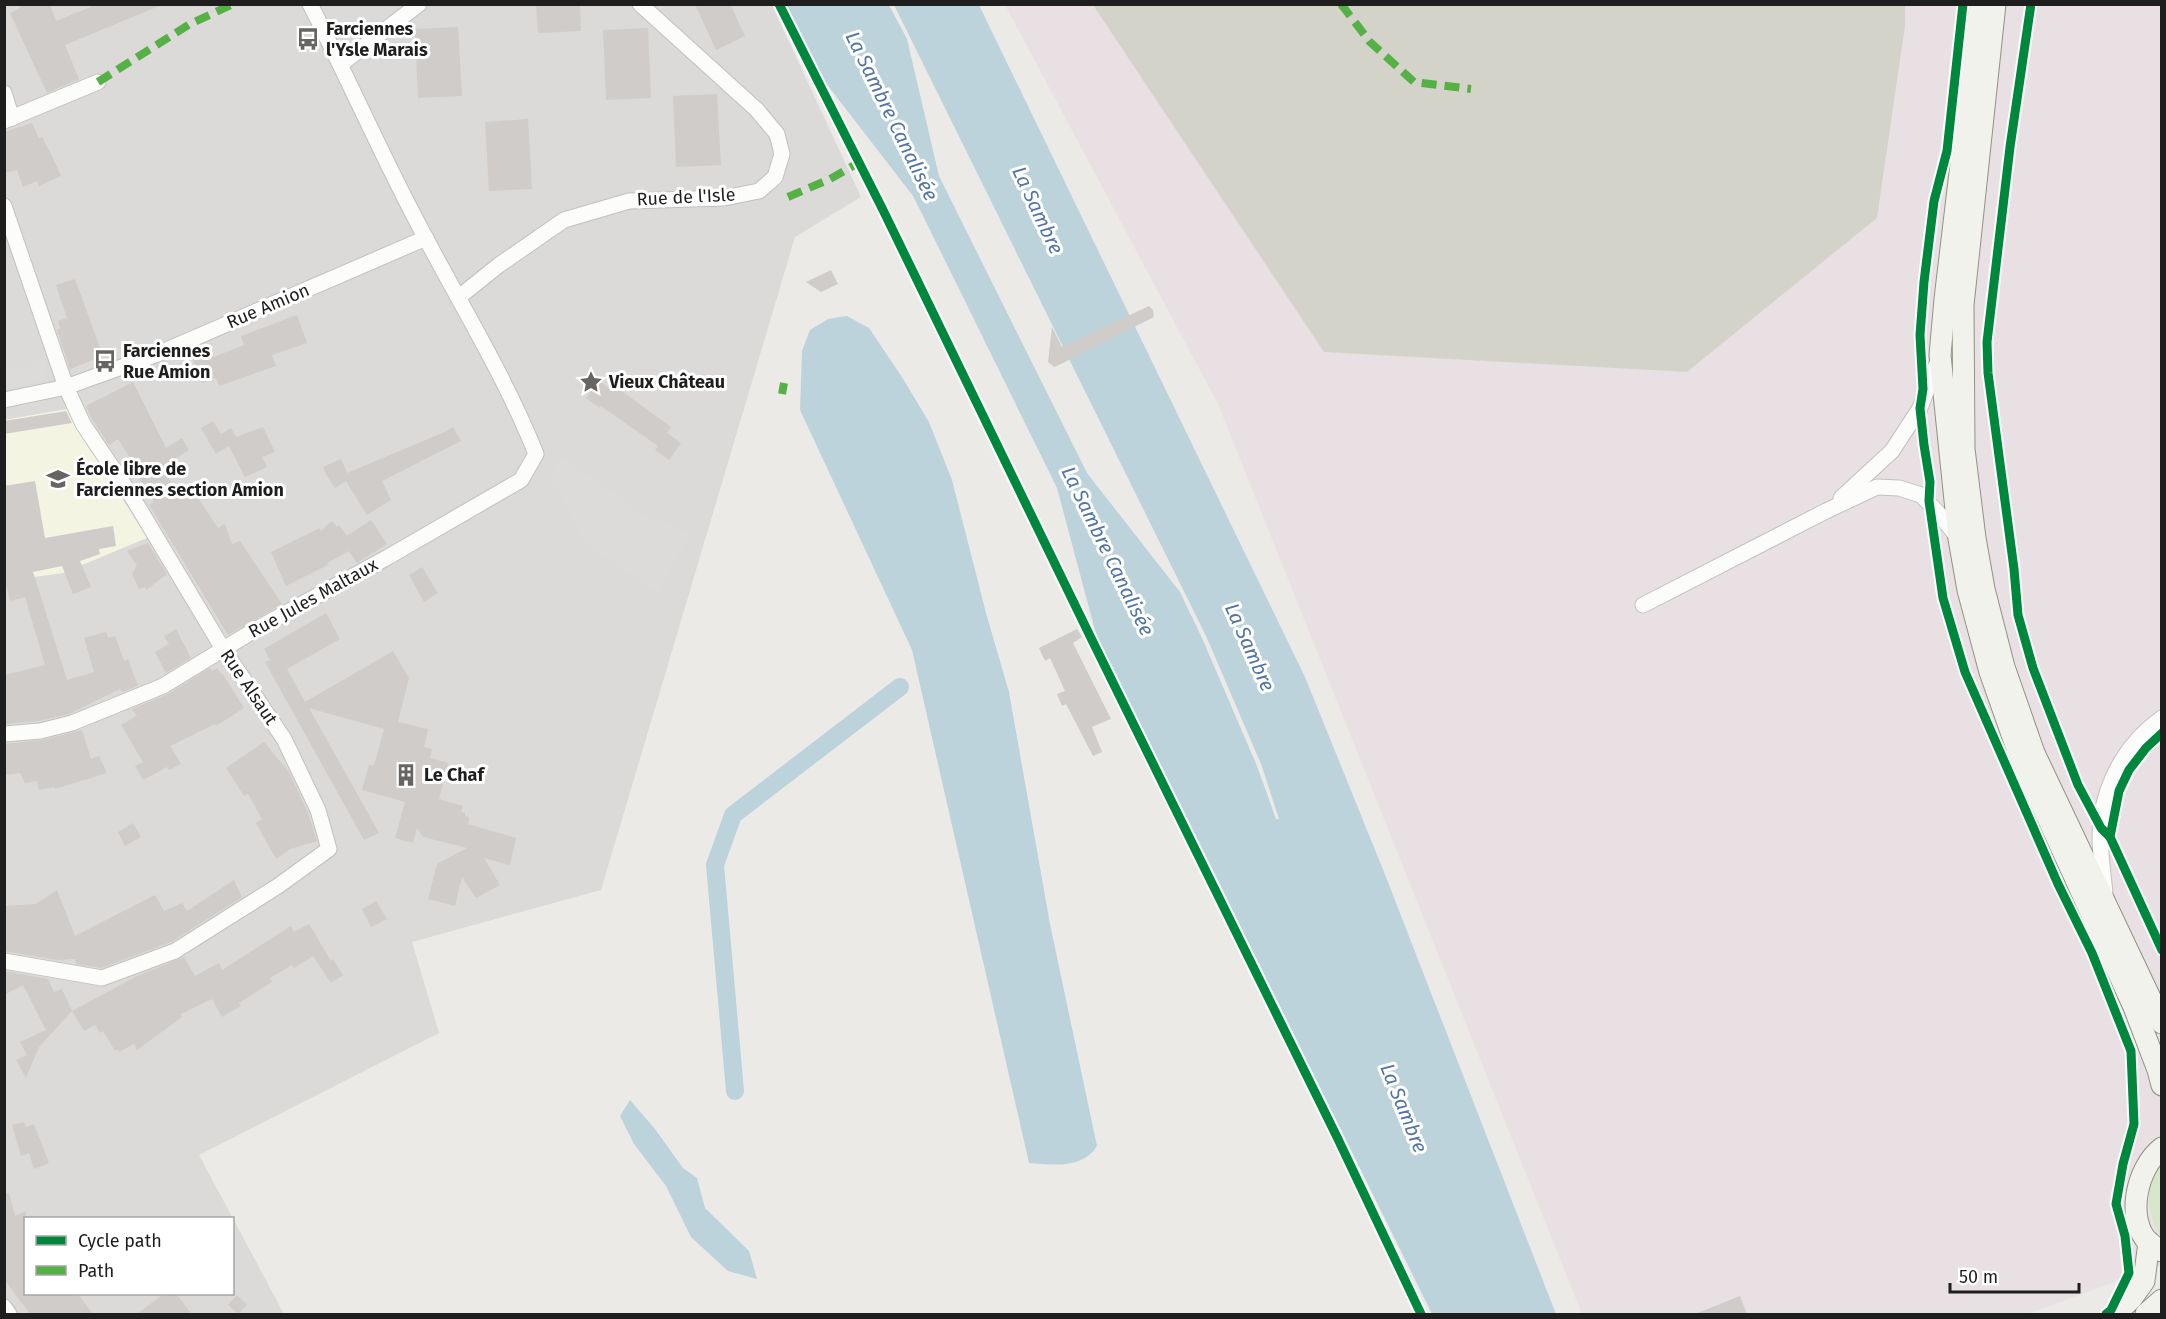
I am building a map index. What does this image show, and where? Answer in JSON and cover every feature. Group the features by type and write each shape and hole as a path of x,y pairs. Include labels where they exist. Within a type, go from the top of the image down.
{"main road":[{"path":"1980,4 1940,355 1959,539 1968,590 1987,662 2020,757 2134,1006 2162,1085"},
{"path":"1995,4 1963,305 1963,422 1966,472 1975,538 1984,589 2004,667 2034,753 2162,1023"},
{"path":"2115,1314 2132,1299 2144,1281 2155,1246 2140,1225 2136,1206 2138,1186 2144,1168 2162,1148"},
{"path":"2146,1314 2162,1300"}],"street":[{"path":"310,4 426,238 459,297"},
{"path":"341,64 419,4"},
{"name":"Rue de l'Isle","path":"459,297 498,265 564,220 629,201 724,198 759,191 775,177 782,154 777,134 757,110 640,4"},
{"path":"4,93 8,119 98,82"},
{"name":"Rue Alsaut","path":"4,206 66,387 83,424 134,500 223,649 284,739 318,810 329,849 278,886 175,951 102,978 4,961"},
{"name":"Rue Amion","path":"4,400 66,387 155,355 426,238"},
{"name":"Rue Jules Maltaux","path":"4,734 40,731 72,723 163,686 258,628 388,557 521,480 536,454 459,297"},
{"path":"1826,511 1892,451 1920,408 1940,355"},
{"path":"1644,605 1877,487 1899,488 1921,495 1929,501 1959,539"},
{"path":"2106,908 2101,828 2109,787 2121,761 2133,744 2148,728 2162,718"},
{"path":"4,1307 9,1314"}],"shaded area":[{"path":"5,5 772,5 861,197 795,237 601,890 412,942 439,1033 199,1155 232,1217 24,1217 24,1295 234,1295 234,1220 284,1314 5,1314"},
{"path":"1005,5 2161,5 2161,1265 2028,1314 1582,1314 1218,404"},
{"path":"1093,5 1905,5 1905,26 1877,218 1687,372 1324,352"},
{"path":"45,354 48,373 28,385 5,388 5,370 27,367"},
{"name":"École libre de Farciennes section Amion","path":"67,409 147,538 63,573 5,581 4,420"},
{"path":"563,458 638,511 690,535 658,592 588,545 549,477"}],"green space":[{"path":"2161,1165 2161,1236 2152,1219 2149,1200 2152,1182"}],"water":[{"path":"785,5 889,5 907,39 939,176 1087,473 1180,592 1257,766 1276,819 1279,819 1261,764 1206,636 894,5 979,5 1305,677 1384,872 1556,1314 1432,1314 1096,634 1057,488 926,222 913,196 822,78"},
{"path":"847,316 869,328 902,377 929,422 952,480 1009,692 1050,924 1097,1146 1084,1159 1076,1162 1057,1165 1029,1163 912,650 800,410 802,351 810,330 828,319"},
{"path":"630,1100 655,1129 683,1168 697,1178 705,1208 749,1251 757,1279 728,1271 691,1237 666,1186 634,1144 620,1116"}],"building":[{"path":"18,4 50,4 56,21 98,4 164,4 65,45 79,79 47,93 10,13 20,8"},
{"path":"536,4 580,4 581,31 538,33"},
{"path":"695,4 730,4 745,36 716,50"},
{"path":"458,27 462,96 418,98 415,29"},
{"path":"648,28 651,98 606,100 603,30"},
{"path":"717,94 721,165 676,167 673,96"},
{"path":"528,119 532,189 489,191 485,122"},
{"path":"32,123 39,138 42,137 61,176 39,186 37,181 23,187 17,170 4,173 4,132"},
{"path":"831,270 838,284 821,292 806,282"},
{"path":"75,279 103,356 70,369 57,330 60,328 58,321 67,318 56,285"},
{"path":"1149,306 1153,310 1154,317 1059,365 1054,367 1048,362 1052,327 1062,347"},
{"path":"297,315 307,343 272,355 276,366 219,386 216,378 202,383 191,354 211,348 214,357 244,345 241,336"},
{"path":"599,381 613,391 616,387 671,427 667,433 681,443 669,460 655,450 658,446 586,398"},
{"path":"133,382 166,448 182,438 189,450 162,467 175,489 179,487 185,497 194,492 218,528 225,524 232,544 240,541 282,604 228,635 149,505 154,502 133,468 136,467 118,439 109,445 86,406"},
{"path":"66,411 72,423 4,434 4,421"},
{"path":"213,421 221,434 231,428 236,437 263,427 275,452 262,457 267,467 245,477 229,446 216,454 201,428"},
{"path":"453,427 461,441 382,481 391,500 367,515 346,481 335,488 323,467 341,459 347,473"},
{"path":"35,481 45,538 113,526 116,546 99,549 100,554 80,561 91,587 73,594 62,566 33,572 67,680 94,672 84,638 106,632 108,638 115,636 124,661 128,659 138,686 122,692 120,689 69,714 38,721 4,724 4,675 45,665 25,597 10,601 4,574 4,486"},
{"path":"371,520 387,544 357,563 349,551 327,563 328,565 286,586 271,552 320,528 321,531 332,521 337,527 339,525 347,536"},
{"path":"148,543 167,574 146,590 145,587 139,589 132,574 137,565 127,551"},
{"path":"422,567 438,593 424,602 409,575"},
{"name":"Le Chaf","path":"326,613 340,639 287,669 305,702 393,651 409,678 398,722 428,729 424,747 432,749 430,758 448,763 439,799 463,806 461,812 469,817 468,824 516,838 510,865 484,858 500,885 476,898 462,877 455,906 428,899 437,864 467,848 423,837 417,828 413,843 395,838 405,802 362,790 369,765 374,766 384,729 309,708 379,833 364,840 265,662 270,660 264,649"},
{"path":"176,629 191,658 166,673 155,652 169,644 164,636"},
{"path":"1077,629 1082,637 1073,643 1111,719 1092,727 1102,752 1093,756 1066,704 1062,706 1057,694 1065,691 1050,658 1045,661 1039,648"},
{"path":"210,668 212,671 217,668 222,673 244,708 216,726 215,724 170,746 181,764 169,770 167,767 143,780 135,766 143,762 121,725 137,716 132,709 168,694"},
{"path":"82,730 91,759 99,756 107,773 55,789 54,787 39,790 37,781 25,783 20,773 4,775 4,744 42,740"},
{"path":"264,742 289,772 308,813 317,841 290,849 276,859 256,823 262,819 248,794 244,796 226,768"},
{"path":"133,823 141,837 125,846 118,832"},
{"path":"234,880 242,897 171,942 101,968 76,964 75,959 58,960 4,951 4,906 36,904 57,890 75,936 155,895 164,911 182,903 187,911"},
{"path":"376,901 387,919 371,927 362,909"},
{"path":"309,924 331,961 333,959 343,975 331,983 313,956 294,968 292,965 270,978 272,982 239,1003 241,1006 222,1017 212,999 181,1014 182,1017 137,1050 134,1044 119,1052 118,1049 115,1051 103,1031 100,1033 95,1025 84,1031 72,1011 137,976 184,957 195,976 219,963 222,970 291,926 294,932"},
{"path":"4,971 48,979 54,992 62,989 72,1011 39,1047 26,1078 16,1060 27,1055 20,1042 46,1030 23,985 4,995"},
{"path":"24,1122 26,1127 34,1124 49,1163 34,1169 29,1153 21,1156 12,1125"},
{"path":"4,1193 9,1193 15,1216 26,1211 26,1217 24,1217 24,1295 79,1295 93,1314 30,1314 4,1279"},
{"path":"162,1295 177,1295 192,1314 137,1314"},
{"path":"237,1295 247,1305 238,1314 228,1305"},
{"path":"1740,1296 1747,1314 1695,1314"}],"waterway":[{"path":"735,1091 715,865 733,815 900,687"}],"marked path":[{"path":"98,82 190,24 233,4"},
{"path":"1341,4 1370,42 1414,82 1471,89"},
{"path":"788,197 830,179 858,163"},
{"path":"782,394 784,383"}],"cycle path":[{"path":"779,4 883,210 1337,1137 1421,1314"},
{"path":"1963,4 1947,151 1934,201 1920,335 1923,389 1920,408 1930,482 1929,501 1943,598 1965,672 2058,884 2092,953 2131,1051 2134,1124 2123,1164 2116,1204 2125,1236 2129,1273 2111,1310 2106,1314"},
{"path":"2031,4 2010,147 1987,342 1988,373 2018,615 2033,668 2078,785 2101,828 2110,837"},
{"path":"2162,733 2146,748 2129,770 2119,791 2110,837 2162,950"}],"place":[{"name":"Farciennes l'Ysle Marais","path":"308,39"},
{"name":"Farciennes Rue Amion","path":"105,361"},
{"name":"Vieux Château","path":"591,382"},
{"name":"École libre de Farciennes section Amion","path":"58,479"},
{"name":"Le Chaf","path":"406,775"}],"water label":[{"name":"La Sambre Canalisée","path":"892,116"},
{"name":"La Sambre","path":"1038,210"},
{"name":"La Sambre Canalisée","path":"1108,551"},
{"name":"La Sambre","path":"1250,647"},
{"name":"La Sambre","path":"1404,1108"}]}
